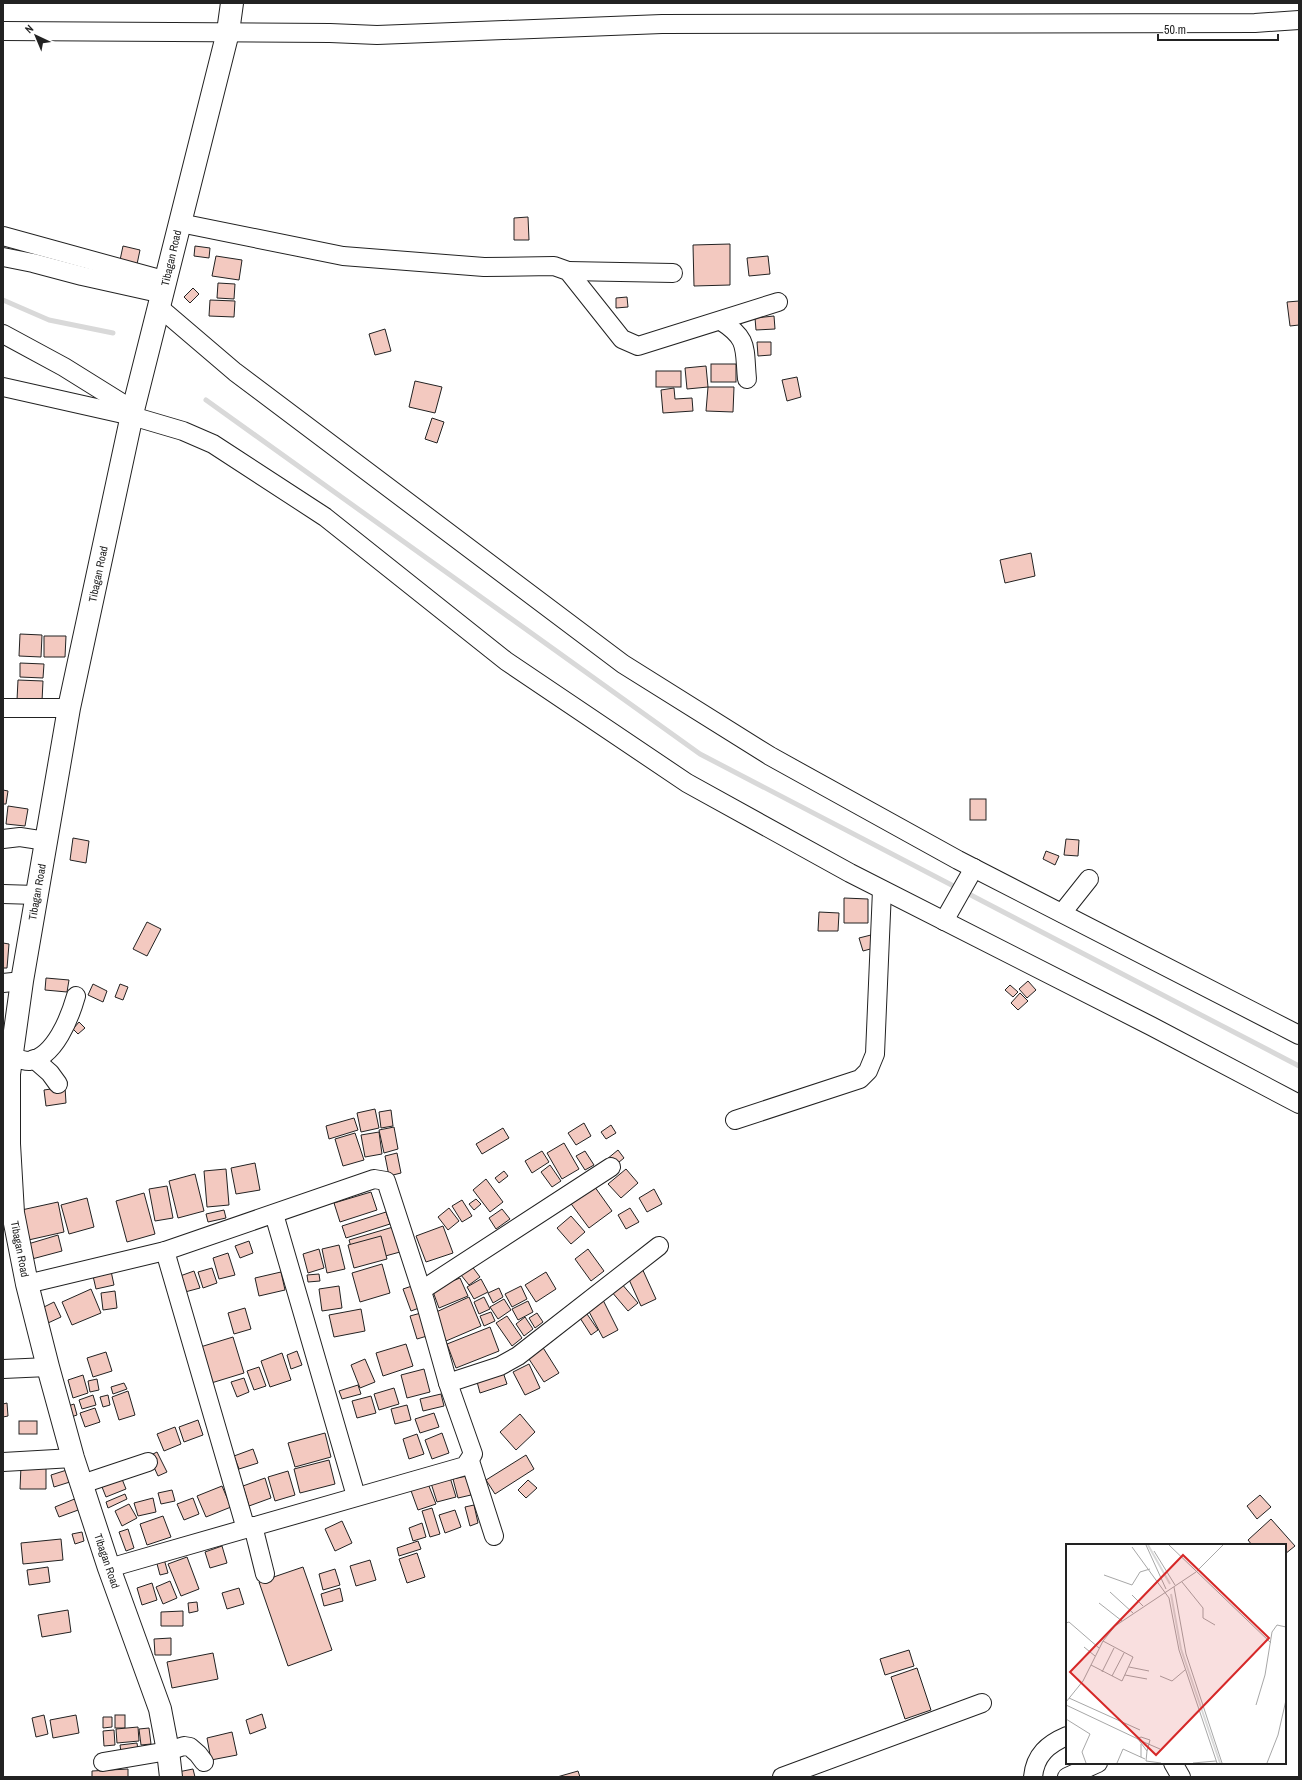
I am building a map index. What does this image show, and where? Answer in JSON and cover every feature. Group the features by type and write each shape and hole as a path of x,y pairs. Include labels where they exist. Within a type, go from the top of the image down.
{"main road":[{"name":"Tibagan Road","path":"171,1777 160,1709 109,1568 73,1458 48,1367 28,1284 8,1214 8,1074 11,1056 12,987 36,895 69,708 132,413 163,295 228,32 232,3"}],"street":[{"path":"3,31 330,33 377,35 662,24 1255,23 1299,20"},
{"path":"180,223 343,256 484,267 554,266 568,271 673,273"},
{"path":"3,236 163,295 235,372 623,664 770,756 971,873 1062,913 1299,1035"},
{"path":"3,257 163,295"},
{"path":"568,271 622,339 638,346 778,302"},
{"path":"721,321 741,336 744,346 747,379"},
{"path":"3,334 64,367 132,413"},
{"path":"3,387 132,413 183,431 213,444 325,517 506,661 687,783 882,890 947,917 1299,1104"},
{"path":"3,708 69,708"},
{"path":"3,839 20,837 46,841"},
{"path":"947,917 971,873"},
{"path":"1062,913 1089,879"},
{"path":"734,1120 860,1079 868,1071 875,1054 882,890"},
{"path":"3,894 36,895"},
{"path":"11,1056 27,1061 40,1056 62,1034 70,1016 76,996"},
{"path":"34,1059 57,1080 58,1084"},
{"path":"422,1290 558,1194 611,1167"},
{"path":"28,1284 165,1251 374,1179 384,1179 386,1181 422,1290 448,1383 473,1454 470,1461 465,1466 109,1568"},
{"path":"274,1214 356,1496"},
{"path":"448,1383 500,1366 518,1356 659,1246"},
{"path":"165,1251 249,1528 265,1574"},
{"path":"3,1369 48,1367"},
{"path":"3,1462 73,1458"},
{"path":"470,1461 494,1536"},
{"path":"82,1484 148,1462"},
{"path":"782,1777 982,1703"},
{"path":"1033,1777 1034,1766 1044,1750 1054,1742 1066,1736"},
{"path":"103,1762 168,1751 184,1746 190,1747 204,1762"},
{"path":"1067,1777 1096,1764"},
{"path":"1174,1764 1180,1777"}],"building":[{"path":"528,217 529,240 514,240 514,218"},
{"path":"730,244 730,285 694,286 693,245"},
{"path":"123,246 140,250 136,269 119,265"},
{"path":"195,246 210,248 209,258 194,256"},
{"path":"216,256 242,260 239,280 212,276"},
{"path":"768,256 770,274 749,276 747,258"},
{"path":"218,283 235,284 234,299 217,298"},
{"path":"193,288 199,294 190,303 184,297"},
{"path":"627,297 628,307 616,308 616,298"},
{"path":"210,300 235,301 234,317 209,316"},
{"path":"1299,301 1299,325 1290,326 1287,302"},
{"path":"774,316 775,329 756,330 755,318"},
{"path":"385,329 391,351 375,355 369,334"},
{"path":"757,342 771,342 771,355 758,356"},
{"path":"711,364 736,364 736,382 711,382"},
{"path":"706,366 708,387 687,389 685,368"},
{"path":"656,371 681,371 681,387 656,387"},
{"path":"797,377 801,397 787,401 782,380"},
{"path":"415,381 442,387 435,413 409,407"},
{"path":"708,387 734,387 733,412 706,411"},
{"path":"674,388 675,399 692,398 693,411 663,413 661,390"},
{"path":"432,418 444,422 437,443 425,439"},
{"path":"1031,553 1035,576 1005,583 1000,560"},
{"path":"20,634 42,635 41,657 19,656"},
{"path":"44,636 66,636 65,657 44,657"},
{"path":"20,663 44,664 43,678 20,677"},
{"path":"18,680 43,681 42,701 17,700"},
{"path":"3,790 8,791 6,804 3,804"},
{"path":"970,799 986,799 986,820 970,820"},
{"path":"8,806 28,809 25,826 6,824"},
{"path":"73,838 89,841 86,863 70,860"},
{"path":"1066,839 1079,840 1078,856 1064,855"},
{"path":"1046,851 1059,856 1055,865 1043,859"},
{"path":"844,898 868,899 868,923 844,923"},
{"path":"819,912 839,913 838,931 818,931"},
{"path":"147,922 161,929 147,956 133,949"},
{"path":"871,935 874,948 863,951 859,938"},
{"path":"3,943 9,944 7,968 3,968"},
{"path":"46,978 69,980 67,992 45,990"},
{"path":"1028,981 1036,990 1027,998 1019,989"},
{"path":"93,984 107,991 103,1002 88,995"},
{"path":"120,984 128,987 123,1000 115,997"},
{"path":"1010,985 1018,992 1013,997 1005,990"},
{"path":"1020,993 1028,1001 1018,1010 1011,1003"},
{"path":"79,1022 85,1028 78,1034 73,1029"},
{"path":"65,1087 66,1103 46,1106 44,1090"},
{"path":"375,1109 379,1128 361,1132 357,1113"},
{"path":"391,1110 393,1126 381,1128 379,1112"},
{"path":"354,1118 358,1130 329,1139 326,1126"},
{"path":"584,1123 591,1136 576,1145 568,1133"},
{"path":"611,1125 616,1133 606,1139 601,1132"},
{"path":"394,1127 398,1149 384,1153 379,1130"},
{"path":"503,1128 509,1138 482,1154 476,1144"},
{"path":"379,1132 382,1154 365,1157 361,1135"},
{"path":"355,1133 364,1160 343,1166 335,1139"},
{"path":"564,1143 579,1169 562,1179 547,1153"},
{"path":"618,1150 624,1158 613,1167 607,1159"},
{"path":"542,1151 549,1162 532,1173 525,1161"},
{"path":"585,1151 594,1165 585,1170 576,1156"},
{"path":"397,1153 401,1173 389,1176 385,1156"},
{"path":"255,1163 260,1190 236,1194 231,1168"},
{"path":"550,1165 561,1181 552,1187 541,1172"},
{"path":"226,1169 229,1205 207,1207 204,1171"},
{"path":"626,1169 638,1183 621,1198 608,1184"},
{"path":"504,1171 508,1176 499,1183 495,1178"},
{"path":"195,1174 204,1211 178,1218 169,1181"},
{"path":"486,1179 503,1202 490,1212 473,1190"},
{"path":"592,1183 612,1211 589,1228 569,1201"},
{"path":"167,1186 173,1218 155,1221 149,1189"},
{"path":"654,1189 662,1204 647,1212 639,1198"},
{"path":"371,1192 377,1210 340,1222 334,1203"},
{"path":"144,1193 155,1234 127,1242 116,1201"},
{"path":"87,1198 94,1227 69,1234 61,1205"},
{"path":"476,1199 481,1204 474,1210 469,1204"},
{"path":"462,1200 472,1216 462,1222 452,1206"},
{"path":"58,1202 64,1232 24,1241 17,1211"},
{"path":"449,1208 459,1221 448,1230 438,1217"},
{"path":"630,1208 639,1222 626,1229 618,1215"},
{"path":"502,1209 510,1219 496,1229 489,1218"},
{"path":"224,1210 226,1218 208,1222 206,1214"},
{"path":"386,1212 390,1224 346,1238 342,1226"},
{"path":"571,1216 585,1232 571,1244 557,1228"},
{"path":"443,1226 453,1253 426,1262 416,1236"},
{"path":"393,1227 400,1252 356,1264 349,1240"},
{"path":"58,1235 62,1251 32,1259 28,1244"},
{"path":"381,1236 387,1259 354,1268 348,1245"},
{"path":"249,1241 253,1253 240,1258 235,1246"},
{"path":"339,1245 345,1269 327,1273 322,1249"},
{"path":"319,1249 324,1268 308,1273 303,1254"},
{"path":"588,1249 604,1271 591,1281 575,1259"},
{"path":"228,1253 235,1275 219,1279 213,1258"},
{"path":"468,1261 480,1277 469,1285 457,1270"},
{"path":"382,1264 390,1293 360,1302 352,1273"},
{"path":"641,1266 656,1299 641,1306 626,1273"},
{"path":"212,1268 217,1283 203,1288 198,1272"},
{"path":"111,1271 114,1285 96,1289 93,1276"},
{"path":"194,1271 200,1288 185,1292 180,1276"},
{"path":"281,1272 285,1290 259,1296 255,1278"},
{"path":"546,1272 556,1289 536,1302 525,1285"},
{"path":"319,1274 320,1281 308,1282 307,1275"},
{"path":"460,1278 468,1296 439,1308 432,1289"},
{"path":"481,1279 488,1292 474,1299 467,1287"},
{"path":"621,1283 638,1303 628,1311 611,1291"},
{"path":"339,1286 342,1308 322,1311 319,1289"},
{"path":"412,1286 419,1308 411,1311 403,1289"},
{"path":"521,1286 527,1299 512,1307 505,1294"},
{"path":"499,1288 503,1297 493,1303 488,1293"},
{"path":"91,1289 101,1313 72,1325 62,1302"},
{"path":"115,1291 117,1308 103,1310 101,1293"},
{"path":"469,1297 481,1326 446,1341 434,1313"},
{"path":"484,1297 490,1309 479,1314 474,1302"},
{"path":"602,1298 618,1330 603,1338 586,1306"},
{"path":"504,1299 511,1310 498,1319 490,1307"},
{"path":"528,1301 533,1312 518,1320 512,1309"},
{"path":"54,1302 61,1317 48,1323 42,1308"},
{"path":"245,1308 251,1329 234,1334 228,1313"},
{"path":"361,1309 365,1331 334,1337 329,1315"},
{"path":"491,1312 495,1321 484,1326 480,1316"},
{"path":"421,1313 427,1336 417,1339 410,1316"},
{"path":"537,1313 543,1322 535,1328 529,1318"},
{"path":"587,1314 598,1330 591,1335 580,1318"},
{"path":"507,1316 522,1338 512,1346 496,1323"},
{"path":"525,1317 533,1329 524,1336 516,1324"},
{"path":"490,1327 499,1351 456,1368 447,1344"},
{"path":"233,1337 244,1373 208,1384 197,1348"},
{"path":"406,1344 413,1366 383,1376 376,1353"},
{"path":"542,1346 559,1373 544,1382 527,1356"},
{"path":"297,1351 302,1365 291,1369 287,1355"},
{"path":"106,1352 112,1371 93,1377 87,1358"},
{"path":"282,1353 291,1380 270,1387 261,1361"},
{"path":"365,1359 375,1382 360,1388 351,1365"},
{"path":"529,1364 540,1388 525,1395 513,1372"},
{"path":"259,1367 266,1386 254,1390 247,1371"},
{"path":"424,1369 430,1392 407,1398 401,1375"},
{"path":"502,1369 507,1384 480,1393 476,1378"},
{"path":"83,1375 88,1393 73,1398 68,1380"},
{"path":"244,1378 249,1392 237,1397 231,1382"},
{"path":"97,1379 99,1390 90,1392 88,1381"},
{"path":"124,1383 127,1389 113,1394 111,1387"},
{"path":"358,1385 361,1394 342,1399 339,1391"},
{"path":"394,1388 399,1404 379,1410 374,1394"},
{"path":"128,1391 135,1415 119,1420 112,1397"},
{"path":"441,1394 444,1406 423,1411 420,1399"},
{"path":"93,1395 96,1405 82,1409 79,1400"},
{"path":"108,1395 110,1405 103,1407 100,1397"},
{"path":"371,1396 376,1413 357,1418 352,1401"},
{"path":"7,1403 8,1416 3,1417 3,1404"},
{"path":"74,1404 77,1415 71,1417 68,1406"},
{"path":"407,1405 411,1420 395,1424 391,1409"},
{"path":"95,1408 100,1422 85,1427 80,1413"},
{"path":"434,1413 439,1427 420,1433 415,1419"},
{"path":"520,1414 535,1432 516,1450 500,1432"},
{"path":"198,1420 203,1435 184,1442 179,1427"},
{"path":"19,1421 37,1421 37,1434 19,1434"},
{"path":"175,1427 181,1444 164,1451 157,1434"},
{"path":"325,1433 331,1457 295,1467 288,1443"},
{"path":"442,1433 449,1453 432,1459 425,1440"},
{"path":"417,1434 424,1454 409,1459 403,1439"},
{"path":"253,1449 258,1463 239,1469 234,1456"},
{"path":"157,1452 167,1472 158,1476 149,1456"},
{"path":"526,1455 534,1469 495,1494 486,1480"},
{"path":"329,1460 335,1484 300,1493 294,1469"},
{"path":"21,1466 46,1466 46,1489 20,1489"},
{"path":"70,1469 73,1481 54,1487 51,1475"},
{"path":"288,1471 295,1495 275,1501 268,1477"},
{"path":"120,1474 126,1489 106,1497 100,1482"},
{"path":"449,1474 456,1497 437,1502 430,1480"},
{"path":"467,1476 471,1495 458,1498 453,1479"},
{"path":"265,1478 271,1498 249,1506 243,1486"},
{"path":"528,1480 537,1488 526,1498 518,1490"},
{"path":"427,1481 436,1504 418,1510 410,1488"},
{"path":"222,1486 231,1507 206,1517 197,1496"},
{"path":"172,1490 175,1501 161,1504 158,1493"},
{"path":"125,1494 127,1499 108,1508 106,1502"},
{"path":"1260,1495 1271,1507 1257,1519 1247,1506"},
{"path":"77,1498 81,1509 59,1517 55,1507"},
{"path":"153,1498 156,1512 138,1516 134,1503"},
{"path":"193,1498 199,1514 184,1520 177,1504"},
{"path":"129,1504 137,1518 122,1526 115,1511"},
{"path":"474,1505 478,1523 470,1526 465,1507"},
{"path":"432,1508 440,1534 430,1537 422,1511"},
{"path":"455,1510 461,1527 445,1533 439,1515"},
{"path":"163,1516 171,1537 147,1545 140,1524"},
{"path":"1271,1519 1295,1546 1286,1553 1286,1544 1251,1544 1248,1540"},
{"path":"342,1521 352,1543 335,1551 325,1529"},
{"path":"422,1523 426,1537 413,1541 409,1528"},
{"path":"128,1529 134,1548 126,1551 119,1532"},
{"path":"82,1532 84,1541 75,1544 72,1534"},
{"path":"61,1539 63,1560 23,1564 21,1543"},
{"path":"418,1541 421,1549 399,1556 397,1548"},
{"path":"222,1546 227,1563 210,1568 205,1552"},
{"path":"417,1553 425,1577 407,1583 399,1559"},
{"path":"187,1557 199,1589 181,1596 168,1564"},
{"path":"164,1559 168,1573 160,1575 156,1560"},
{"path":"370,1560 376,1580 356,1586 350,1566"},
{"path":"48,1567 50,1582 29,1585 27,1570"},
{"path":"303,1567 332,1650 288,1666 259,1582"},
{"path":"335,1569 340,1585 323,1590 319,1574"},
{"path":"170,1581 177,1598 163,1604 156,1587"},
{"path":"152,1583 157,1600 142,1605 137,1588"},
{"path":"239,1588 244,1604 227,1609 222,1593"},
{"path":"340,1588 343,1601 324,1606 321,1594"},
{"path":"197,1602 198,1611 189,1613 188,1603"},
{"path":"68,1610 71,1632 42,1637 38,1615"},
{"path":"183,1611 183,1626 161,1626 161,1612"},
{"path":"171,1638 171,1655 155,1655 154,1639"},
{"path":"909,1650 914,1666 885,1675 880,1659"},
{"path":"213,1653 218,1679 172,1688 167,1662"},
{"path":"917,1668 931,1710 905,1719 891,1677"},
{"path":"262,1714 266,1728 250,1734 246,1720"},
{"path":"44,1715 48,1734 36,1737 32,1718"},
{"path":"76,1715 79,1733 53,1738 50,1720"},
{"path":"115,1715 125,1715 125,1728 115,1728"},
{"path":"103,1717 112,1717 112,1727 103,1728"},
{"path":"138,1727 139,1741 117,1743 116,1729"},
{"path":"149,1728 151,1744 141,1745 139,1729"},
{"path":"114,1730 115,1745 104,1746 103,1731"},
{"path":"232,1732 237,1755 211,1760 207,1738"},
{"path":"137,1743 138,1750 121,1752 120,1745"},
{"path":"128,1769 128,1777 92,1777 92,1771"},
{"path":"193,1769 195,1777 179,1777 178,1772"},
{"path":"578,1771 580,1777 557,1777"}],"waterway":[{"path":"3,300 49,320 113,333"},
{"path":"206,400 700,754 1299,1066"}]}
